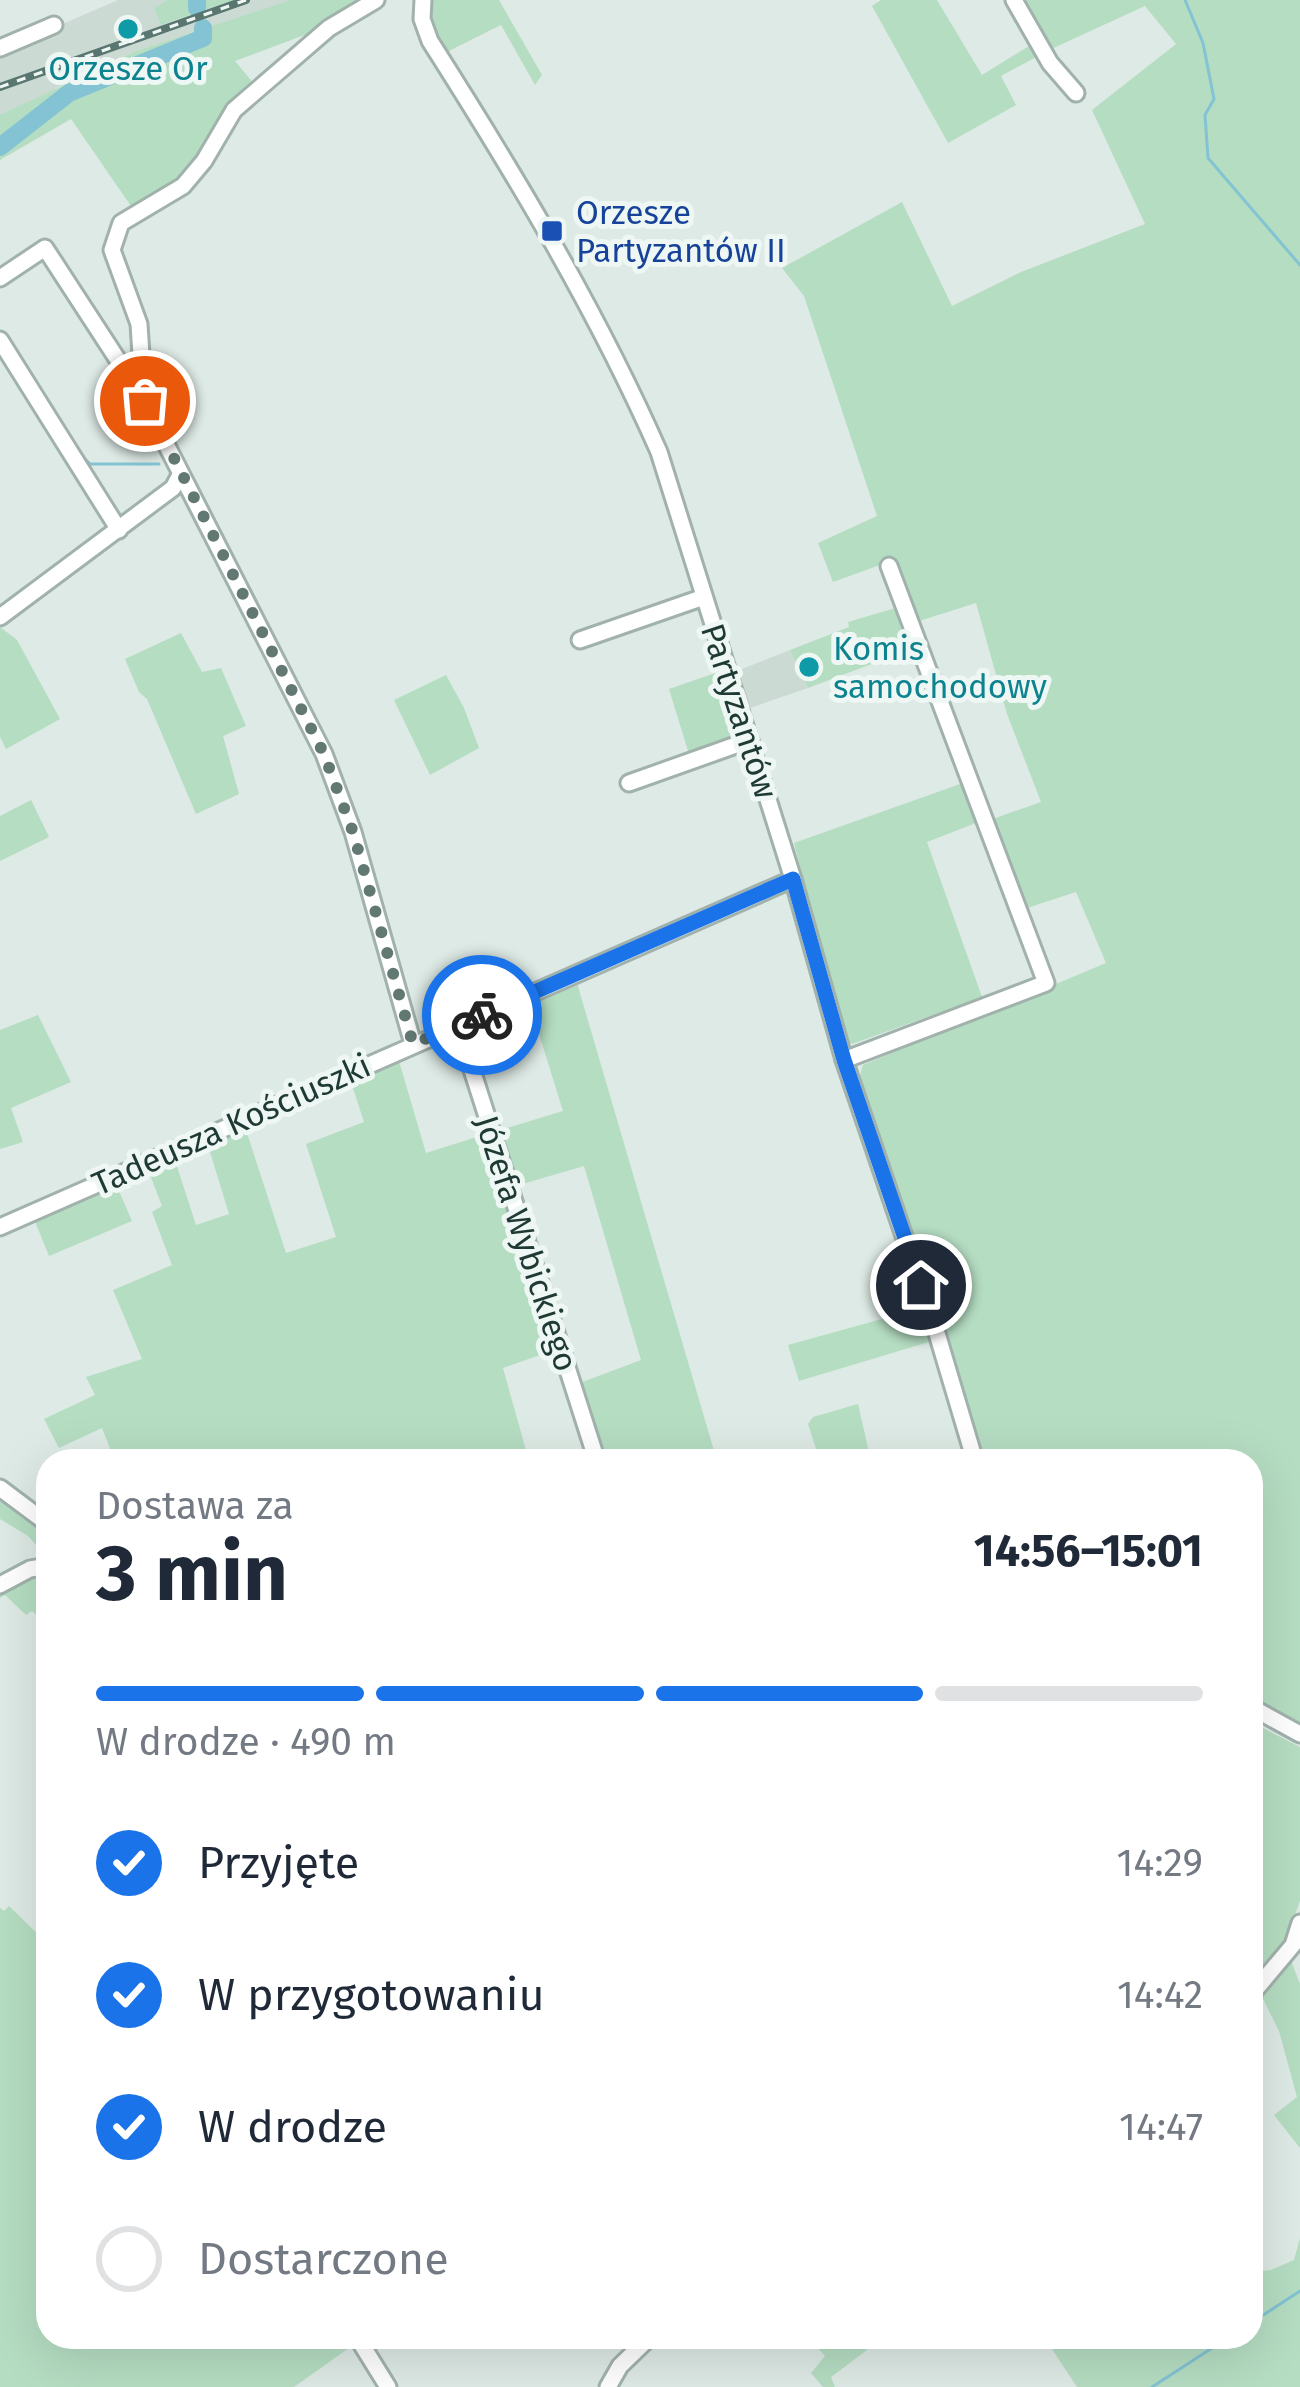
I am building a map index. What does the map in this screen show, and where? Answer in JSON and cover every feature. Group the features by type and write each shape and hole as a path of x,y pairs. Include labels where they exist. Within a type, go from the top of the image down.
{"street":[{"path":"145,401 139,324 112,250 116,231 130,216 182,186 196,172 234,110 329,28 376,0"},
{"name":"Partyzantów","path":"423,0 422,19 430,41 531,201 636,400 674,492 844,1060 971,1449"},
{"path":"1014,0 1050,63 1076,93"},
{"path":"0,48 54,25"},
{"path":"0,278 45,248 145,401 324,754 353,832 413,1044"},
{"path":"0,340 119,530"},
{"path":"0,617 119,530 172,488 180,475"},
{"path":"844,1060 1046,983 889,566"},
{"path":"580,640 704,597"},
{"path":"628,783 751,740"},
{"name":"Tadeusza Kościuszki","path":"0,1227 793,879"},
{"name":"Józefa Wybickiego","path":"458,1026 593,1449"},
{"path":"0,1488 36,1515"},
{"path":"0,1586 36,1568"},
{"path":"1263,1714 1300,1734"},
{"path":"1263,1981 1293,1945 1300,1923"},
{"path":"364,2349 388,2387"},
{"path":"608,2387 638,2349"}],"shaded area":[{"path":"118,0 167,0 154,8 162,25 234,0 290,0 136,51 58,87 0,124 0,51"},
{"path":"790,650 808,688 750,708 737,671"}],"green space":[{"path":"167,0 234,0 161,25 154,8"},
{"path":"290,0 365,0 323,28 235,61 254,84 218,121 183,177 133,209 71,119 0,160 0,115 136,51"},
{"path":"430,0 499,0 542,75 535,85 501,25 445,53 431,28"},
{"path":"881,0 937,0 982,75 1034,43 1040,55 1001,76 1016,105 948,143 872,6"},
{"path":"1024,0 1300,0 1300,1723 1263,1703 1263,1449 974,1449 858,1083 863,1065 1106,963 1076,892 1021,910 987,821 1041,802 1007,714 976,603 913,623 891,561 833,582 818,543 877,516 804,296 782,268 902,202 952,306 1021,272 1145,224 1092,110 1176,44 1145,6 1049,50"},
{"path":"899,607 914,648 808,688 790,650 849,627 848,622"},
{"path":"0,627 17,640 60,719 6,749 0,737"},
{"path":"181,633 202,672 221,668 246,726 223,736 239,794 196,814 125,659"},
{"path":"724,670 743,733 689,754 669,689"},
{"path":"446,675 479,748 430,775 394,700"},
{"path":"963,783 976,823 927,842 982,997 852,1044 843,1040 794,843"},
{"path":"31,800 49,837 0,861 0,816"},
{"path":"577,983 713,1449 598,1449 577,1384 641,1360 584,1166 512,1187 497,1131 563,1111 529,1002"},
{"path":"38,1015 71,1082 11,1108 23,1142 0,1149 0,1030"},
{"path":"399,1061 426,1153 486,1134 554,1350 503,1368 526,1449 110,1449 102,1428 59,1448 44,1419 95,1395 86,1377 142,1359 113,1290 172,1265 152,1212 162,1206 147,1167 173,1154 196,1225 229,1214 207,1142 245,1127 286,1253 336,1237 306,1144 364,1122 350,1079"},
{"path":"115,1182 132,1221 49,1256 34,1219"},
{"path":"918,1309 929,1342 799,1381 788,1345"},
{"path":"858,1404 868,1449 816,1449 808,1424 813,1417"},
{"path":"0,1497 36,1525 36,1545 28,1536 0,1519"},
{"path":"36,1574 36,1615 32,1611 26,1615 5,1595 0,1598 0,1589"},
{"path":"1263,1728 1300,1747 1300,1901 1280,1955 1263,1973"},
{"path":"9,1906 36,1932 36,2349 348,2349 294,2387 0,2387 0,1908 4,1911"},
{"path":"1290,1958 1300,1984 1300,2148 1274,2115 1297,2097 1263,1992"},
{"path":"1300,2238 1300,2387 1077,2387 1052,2349 1263,2349 1263,2271 1294,2260"},
{"path":"818,2349 867,2350 831,2377 835,2387 823,2387 811,2373 825,2356"}],"waterway":[{"path":"197,0 197,8"},
{"path":"1185,0 1203,43 1214,99 1205,115 1208,158 1300,265"},
{"path":"0,147 69,93 203,38 203,28"},
{"path":"85,459 90,464 159,464"},
{"path":"1263,2315 1300,2291"},
{"path":"1152,2387 1211,2349"}],"railway":[{"path":"0,87 246,0"}],"way so far":[{"path":"145,401 324,754 353,832 413,1044 482,1015"}],"place":[{"name":"Orzesze Or","path":"128,29"},
{"name":"Orzesze Partyzantów II","path":"552,231"},
{"name":"Komis samochodowy","path":"809,667"}],"route":[{"path":"482,1015 793,879 844,1060 921,1285"}]}
